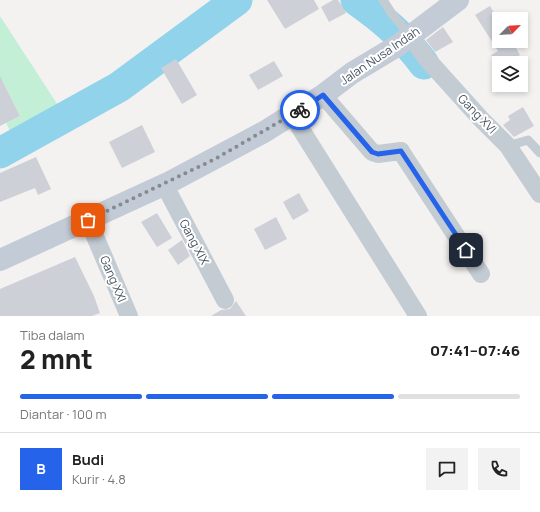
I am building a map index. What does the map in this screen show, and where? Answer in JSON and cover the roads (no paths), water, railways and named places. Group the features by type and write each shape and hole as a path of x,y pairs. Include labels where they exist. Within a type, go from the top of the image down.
{"street":[{"name":"Jalan Nusa Indah","path":"0,260 88,220 221,156 292,115 323,95 352,73 405,40 458,0"},
{"name":"Gang XVI","path":"405,40 426,58 480,118 508,146 540,194"},
{"path":"323,95 372,152 378,154 401,151 481,274"},
{"path":"292,115 418,316"},
{"name":"Gang XIX","path":"164,184 225,300"},
{"name":"Gang XXI","path":"88,220 129,316"}],"lane":[{"path":"383,0 405,40"},
{"path":"508,146 528,140 540,153"}],"water":[{"path":"63,113 67,121 0,160 0,147"}],"waterway":[{"path":"0,153 119,87 237,0"},
{"path":"356,0 393,29 409,45 424,64"}]}
